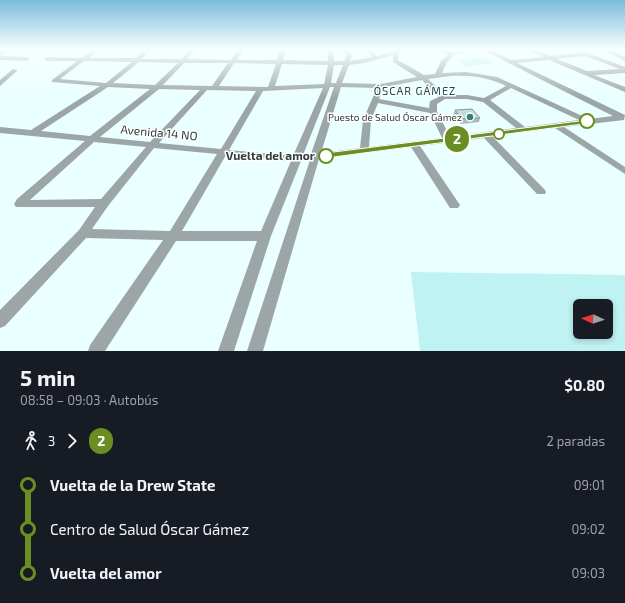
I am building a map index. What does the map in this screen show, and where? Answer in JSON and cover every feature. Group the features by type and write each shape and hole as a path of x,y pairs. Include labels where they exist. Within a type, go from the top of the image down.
{"street":[{"path":"75,65 54,81 271,89 338,85 381,86 438,74 481,74 512,85 587,121"},
{"path":"33,133 107,84 131,65"},
{"path":"104,203 20,204 92,139 158,86 179,65"},
{"path":"0,321 83,233 104,203 152,145 211,87 230,65"},
{"path":"271,89 279,65"},
{"path":"226,351 265,236 327,86 331,65"},
{"path":"255,351 315,157 338,85 346,65"},
{"path":"402,65 424,78 443,97"},
{"path":"438,74 442,65"},
{"path":"519,65 624,118"},
{"path":"567,65 625,90"},
{"path":"616,65 625,70"},
{"path":"0,84 15,70"},
{"path":"586,74 625,70"},
{"path":"485,100 512,85"},
{"path":"364,150 367,120 381,86"},
{"path":"96,351 173,236 261,89"},
{"path":"447,140 433,111 433,103 443,97 467,97 485,100 524,130"},
{"path":"375,100 433,111"},
{"name":"Avenida 14 NO","path":"0,130 297,159 587,121 624,118"},
{"path":"557,126 625,171"},
{"path":"486,135 541,192"},
{"path":"414,144 454,205"},
{"path":"83,233 173,236 265,236"}],"shaded area":[{"path":"466,65 478,65 468,67"},
{"path":"411,272 625,275 625,351 420,351"}],"building":[{"path":"472,109 480,118 462,119 455,110"}],"bus line":[{"name":"2","path":"326,156 587,121"}],"place":[{"name":"Puesto de Salud Óscar Gámez","path":"470,117"},
{"name":"Vuelta del amor","path":"326,156"}],"district":[{"name":"ÓSCAR GÁMEZ","path":"415,91"}]}
